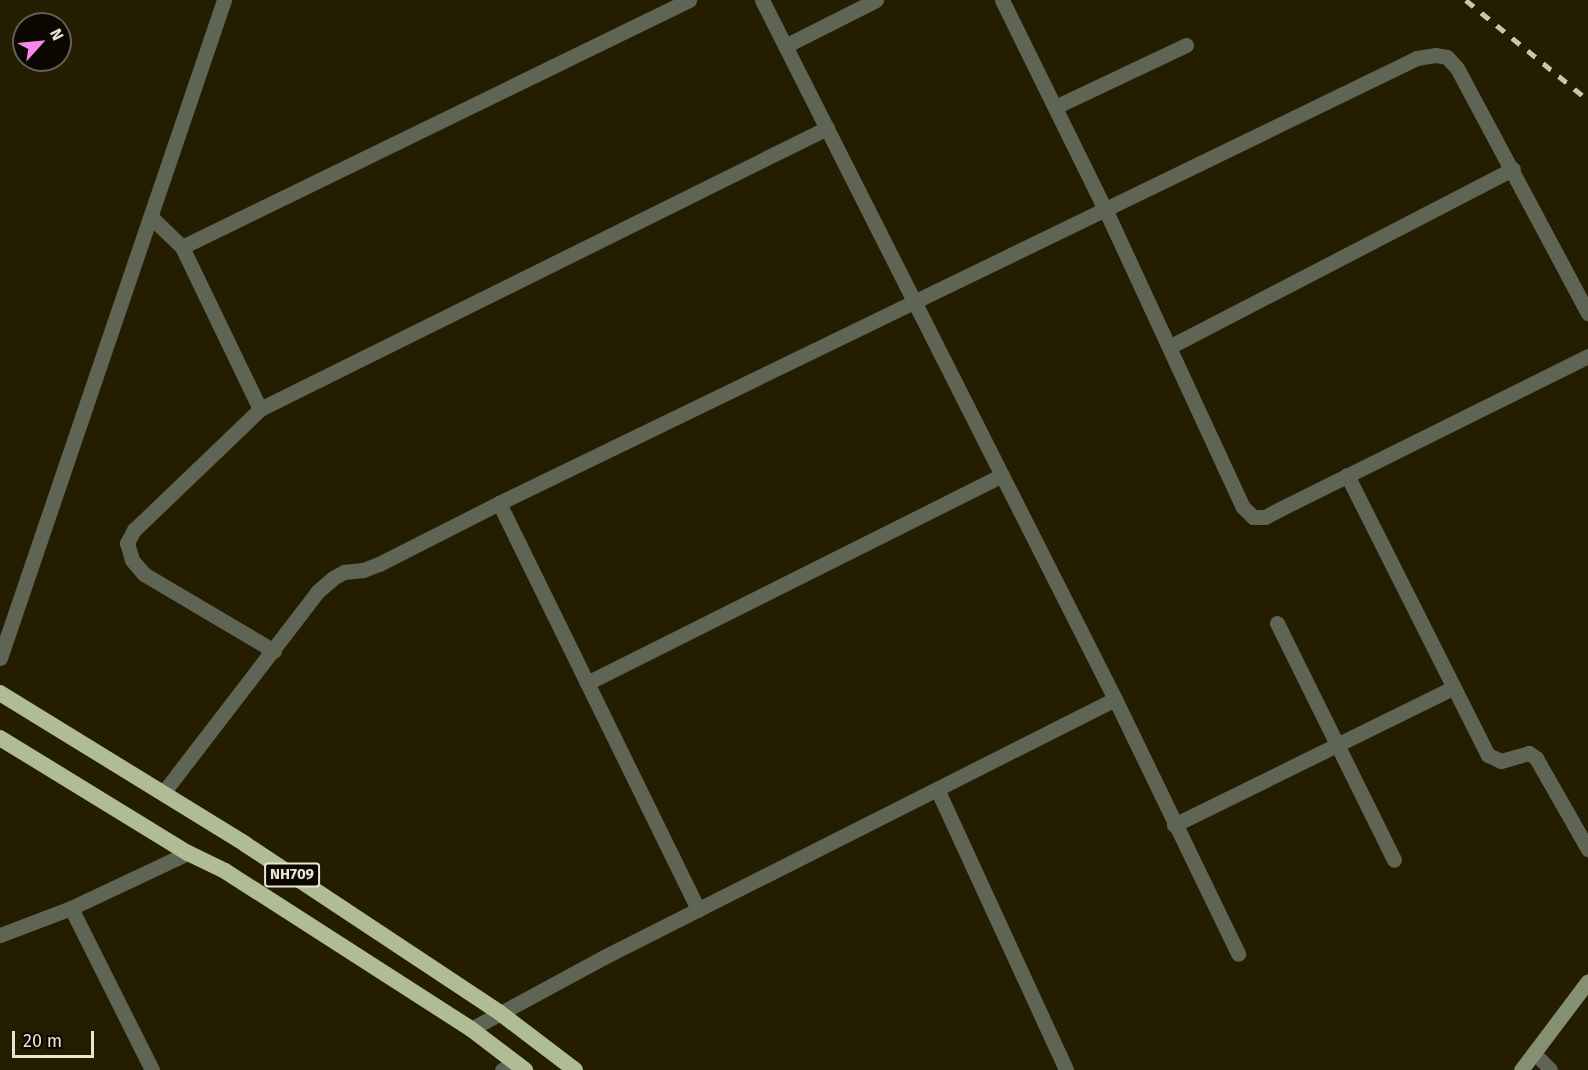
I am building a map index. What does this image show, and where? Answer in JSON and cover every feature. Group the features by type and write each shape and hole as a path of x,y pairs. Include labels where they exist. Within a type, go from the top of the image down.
{"highway":[{"name":"NH709","path":"0,693 245,844 500,1013 575,1070"},
{"name":"NH709","path":"0,738 188,853 225,871 471,1029 514,1068"}],"main road":[{"path":"1521,1070 1588,981"}],"street":[{"path":"0,658 152,218 224,0"},
{"path":"182,247 689,0"},
{"path":"762,0 1115,699 1238,954"},
{"path":"785,46 876,0"},
{"path":"1002,0 1171,346 1243,507 1253,517 1265,517 1588,356"},
{"path":"1055,107 1186,45"},
{"path":"163,793 317,592 333,578 344,572 363,570 379,564 499,503 1418,58 1435,55 1447,57 1457,68 1588,313"},
{"path":"274,651 144,574 132,560 127,543 134,530 260,409 827,128"},
{"path":"1171,346 1513,169"},
{"path":"152,218 182,247 260,409"},
{"path":"587,683 1002,475"},
{"path":"1347,475 1488,755 1501,760 1529,753 1536,758 1588,849"},
{"path":"499,503 698,910"},
{"path":"1277,623 1394,860"},
{"path":"1174,825 1454,688"},
{"path":"471,1029 698,910 1115,699"},
{"path":"937,789 1066,1070"},
{"path":"0,935 71,908 188,853"},
{"path":"71,908 152,1070"}],"lane":[{"path":"1534,1053 1551,1070"}],"railway":[{"path":"1466,0 1588,100"}]}
